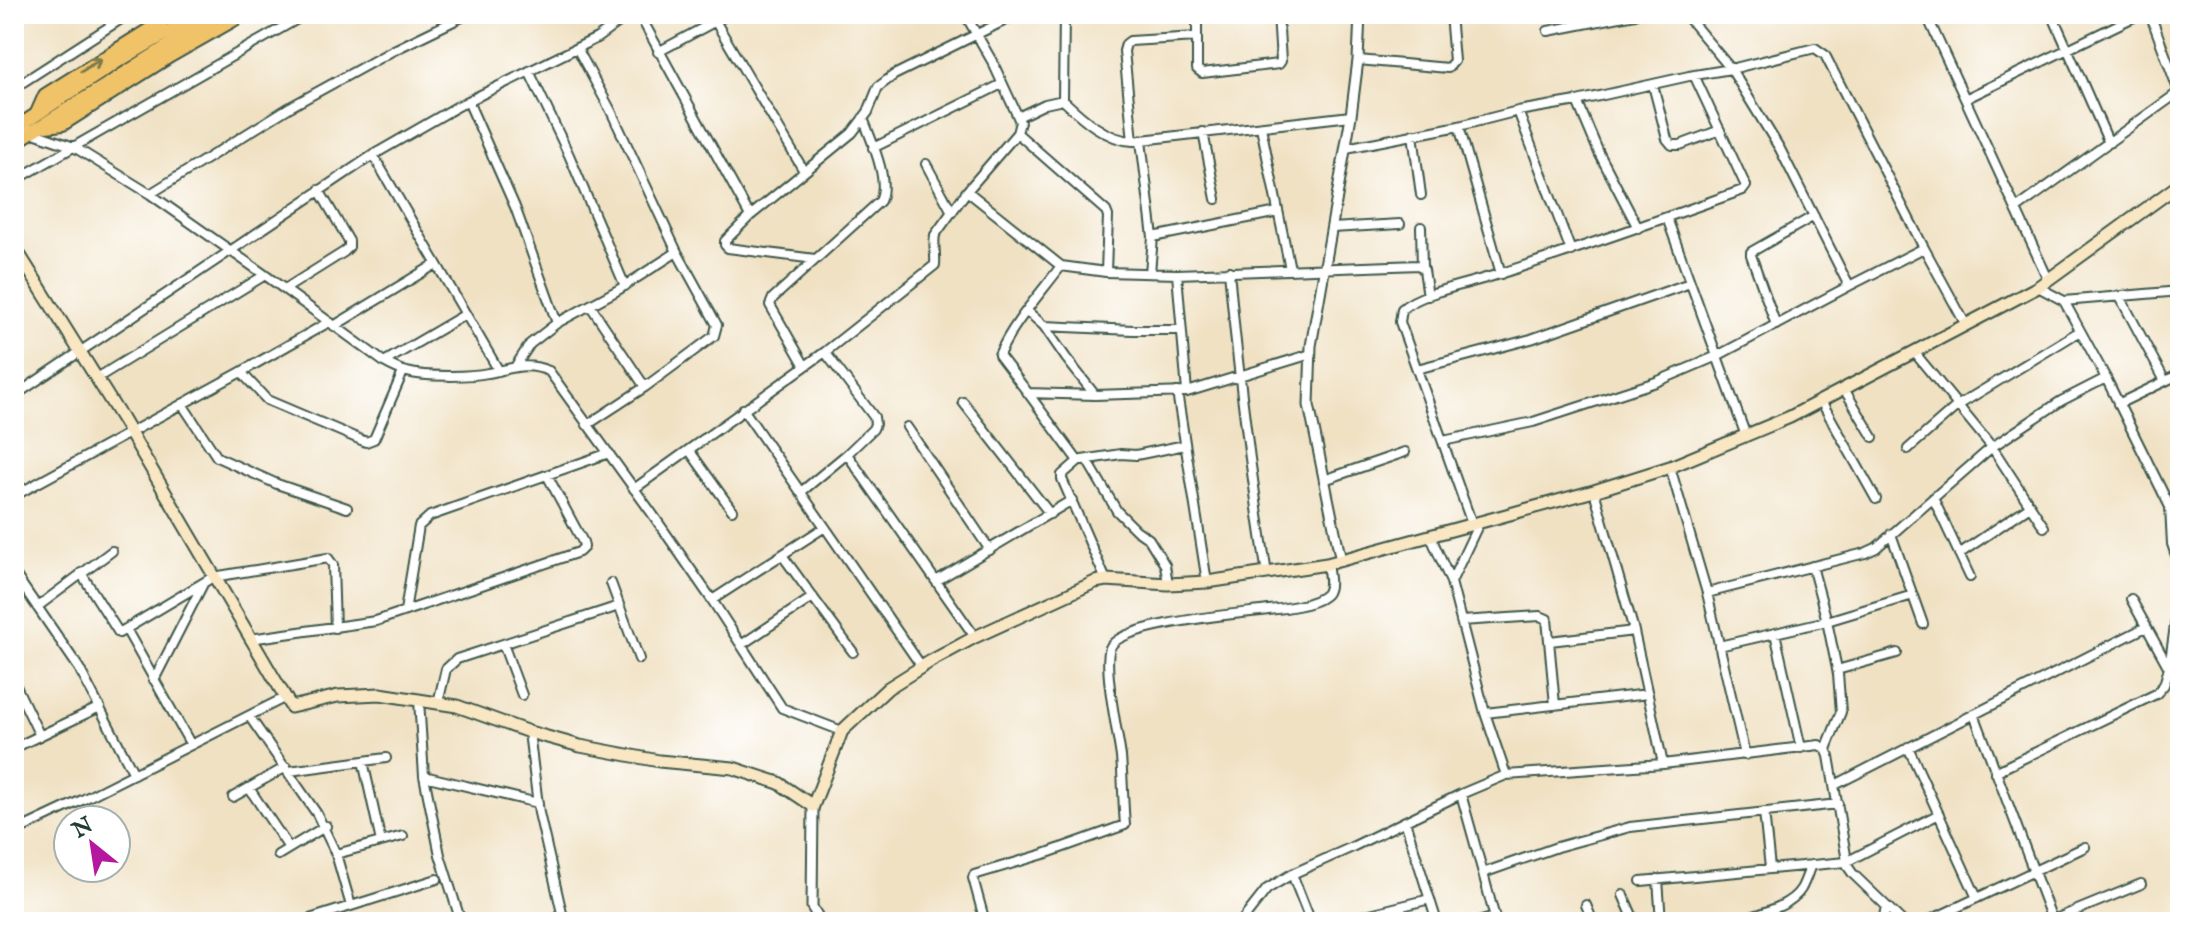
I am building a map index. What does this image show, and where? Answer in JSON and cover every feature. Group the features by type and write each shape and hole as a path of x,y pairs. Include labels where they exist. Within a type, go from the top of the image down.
{"highway":[{"path":"14,143 29,125 45,95 174,14"},
{"path":"29,125 120,60 199,14"},
{"path":"29,125 219,14"},
{"path":"29,125 63,124 170,56 244,14"}],"main road":[{"path":"14,246 130,433 208,580 250,639 291,707 338,696 380,694 457,706 529,732 580,746 659,761 733,768 779,783 813,806 842,731 888,688 975,637 1095,582 1207,582 1327,564 1594,491 1670,467 1790,417 2038,287 2180,184"}],"street":[{"path":"14,88 129,14"},
{"path":"14,181 306,14"},
{"path":"150,194 290,107 392,51 468,14"},
{"path":"14,396 373,155 468,101 597,38 630,14"},
{"path":"639,14 750,216"},
{"path":"658,52 713,18 729,14"},
{"path":"634,489 825,352 935,265 935,235 967,191 1017,133 1020,122 965,14"},
{"path":"815,259 728,248 725,241 750,216 852,133 868,112 878,87 894,75 1018,14"},
{"path":"1064,14 1063,100 1087,123 1124,141 1351,116"},
{"path":"1197,14 1197,69 1202,73 1276,66 1281,61 1278,14"},
{"path":"1341,561 1309,405 1311,354 1351,116 1360,14"},
{"path":"1358,60 1448,68 1454,61 1450,14"},
{"path":"1548,31 1590,18 1635,14"},
{"path":"1685,14 1731,69 1780,149 1849,286"},
{"path":"1926,14 2048,279"},
{"path":"2052,14 2109,143"},
{"path":"1965,99 2140,14"},
{"path":"2016,209 2179,92 2150,14"},
{"path":"713,18 804,171"},
{"path":"1150,273 1153,237 1124,51 1130,41 1197,37"},
{"path":"577,48 617,124 677,252 714,319 717,331 645,387 587,425"},
{"path":"1346,148 1731,69 1815,48 1825,55 1966,325"},
{"path":"529,71 625,286"},
{"path":"1451,582 1476,522 1443,441 1400,322 1400,313 1405,306 1428,296 1571,251 1743,190 1746,186 1694,75"},
{"path":"873,148 1002,84"},
{"path":"1653,85 1667,139 1672,145 1720,130"},
{"path":"1018,117 1045,104 1063,100"},
{"path":"468,101 515,207 557,323"},
{"path":"1577,101 1599,153 1638,228"},
{"path":"1518,111 1571,251"},
{"path":"14,112 29,125 74,147 150,194 384,362 403,372 421,375 485,374 535,365 549,371 712,600 782,708 842,731"},
{"path":"805,366 770,305 773,298 880,201 884,193 880,167 863,118"},
{"path":"1459,126 1501,274"},
{"path":"1261,127 1290,269"},
{"path":"1203,132 1216,199"},
{"path":"1017,133 1106,211 1106,272"},
{"path":"1413,134 1421,195"},
{"path":"373,155 499,371"},
{"path":"926,164 952,212"},
{"path":"285,289 349,247 349,241 319,190"},
{"path":"967,191 1061,266 1106,272 1177,274 1422,267"},
{"path":"1153,237 1278,212"},
{"path":"1776,325 1751,252 1814,216"},
{"path":"1667,218 1746,436"},
{"path":"1332,228 1400,224"},
{"path":"1421,227 1422,267 1428,296"},
{"path":"1443,441 1533,422 1656,382 1717,356 1924,248"},
{"path":"515,367 530,344 557,323 625,286 677,252"},
{"path":"14,496 436,264"},
{"path":"1061,266 999,355 1082,460 1117,511 1149,539 1165,565 1168,584"},
{"path":"14,278 28,269"},
{"path":"1229,271 1238,378 1267,574"},
{"path":"1177,274 1187,392"},
{"path":"97,378 265,275"},
{"path":"1417,369 1531,339 1690,283"},
{"path":"2038,287 2064,301 2180,291"},
{"path":"2120,297 2165,381"},
{"path":"2064,301 2170,507 2172,544 2180,567"},
{"path":"590,305 645,387"},
{"path":"1027,311 1044,326 1095,395"},
{"path":"384,362 466,314"},
{"path":"1044,326 1181,330"},
{"path":"1908,449 1957,406 2080,331"},
{"path":"801,492 847,454 875,424 874,417 825,352"},
{"path":"1914,352 1992,447 2044,527"},
{"path":"1028,393 1095,395 1187,392 1311,354"},
{"path":"241,372 267,400 366,442 374,439 403,372"},
{"path":"2118,404 2180,374"},
{"path":"1707,593 1876,548 1992,447 2061,401 2106,378"},
{"path":"1844,389 1873,437"},
{"path":"1177,392 1207,582"},
{"path":"1821,401 1876,499"},
{"path":"963,402 1050,514"},
{"path":"182,404 217,457 277,484 347,508"},
{"path":"743,409 922,667"},
{"path":"907,427 990,550"},
{"path":"1106,580 1062,475 1082,460 1136,455 1185,445"},
{"path":"689,450 732,510"},
{"path":"1324,480 1405,452"},
{"path":"405,611 419,526 423,521 609,453"},
{"path":"847,454 975,637"},
{"path":"1670,467 1707,593 1745,755"},
{"path":"250,639 376,621 579,552 584,547 583,542 547,475"},
{"path":"1594,491 1634,631 1663,764"},
{"path":"1933,498 1970,577"},
{"path":"936,581 1072,500"},
{"path":"1959,554 2030,506"},
{"path":"712,600 825,527"},
{"path":"1891,534 1923,624"},
{"path":"1430,535 1451,582 1485,713 1506,775"},
{"path":"37,607 112,551"},
{"path":"782,555 853,652"},
{"path":"81,573 119,633 208,580 330,559 333,565 335,628"},
{"path":"985,922 974,875 1125,825 1121,760 1112,703 1110,645 1120,636 1158,625 1288,608 1318,600 1328,592 1327,564"},
{"path":"1812,566 1837,670 1841,712 1826,749 1835,785 1846,862 1853,874 1903,922"},
{"path":"14,573 79,668 134,774"},
{"path":"154,680 208,580"},
{"path":"611,583 639,659"},
{"path":"1995,772 2156,694 2164,685 2169,668 2180,590"},
{"path":"1719,646 1827,621 1913,595"},
{"path":"741,645 813,597"},
{"path":"2131,599 2169,668"},
{"path":"438,703 446,669 457,659 619,606"},
{"path":"1461,621 1540,616 1547,619 1555,705"},
{"path":"1835,785 2146,627"},
{"path":"126,629 191,745"},
{"path":"1550,641 1634,631"},
{"path":"1775,633 1801,748"},
{"path":"503,644 522,695"},
{"path":"1837,670 1897,653"},
{"path":"14,682 40,736"},
{"path":"1485,713 1648,694"},
{"path":"14,832 284,698"},
{"path":"419,700 424,776 440,855 461,922"},
{"path":"14,748 100,707"},
{"path":"1974,714 2053,921 2141,884"},
{"path":"249,716 325,827 351,906"},
{"path":"529,732 538,803 564,922"},
{"path":"1241,922 1267,889 1292,874 1506,775 1663,764 1819,745 1826,749"},
{"path":"1908,747 1977,898"},
{"path":"233,797 288,769 386,758"},
{"path":"363,761 381,842"},
{"path":"424,776 538,803"},
{"path":"249,788 289,848"},
{"path":"1461,794 1495,920 1478,922"},
{"path":"1483,873 1557,847 1630,827 1838,804"},
{"path":"813,806 812,907 821,922"},
{"path":"1764,812 1770,868"},
{"path":"1641,881 1846,862 1939,814"},
{"path":"1405,821 1437,922"},
{"path":"278,855 325,827"},
{"path":"336,854 403,836"},
{"path":"1926,922 2085,847"},
{"path":"1737,922 1794,897 1811,865"},
{"path":"1292,874 1311,922"},
{"path":"300,922 437,879"},
{"path":"1658,879 1661,922"},
{"path":"1623,895 1635,922"},
{"path":"1338,922 1430,899"},
{"path":"1586,905 1593,922"},
{"path":"1883,922 1886,906"}]}
